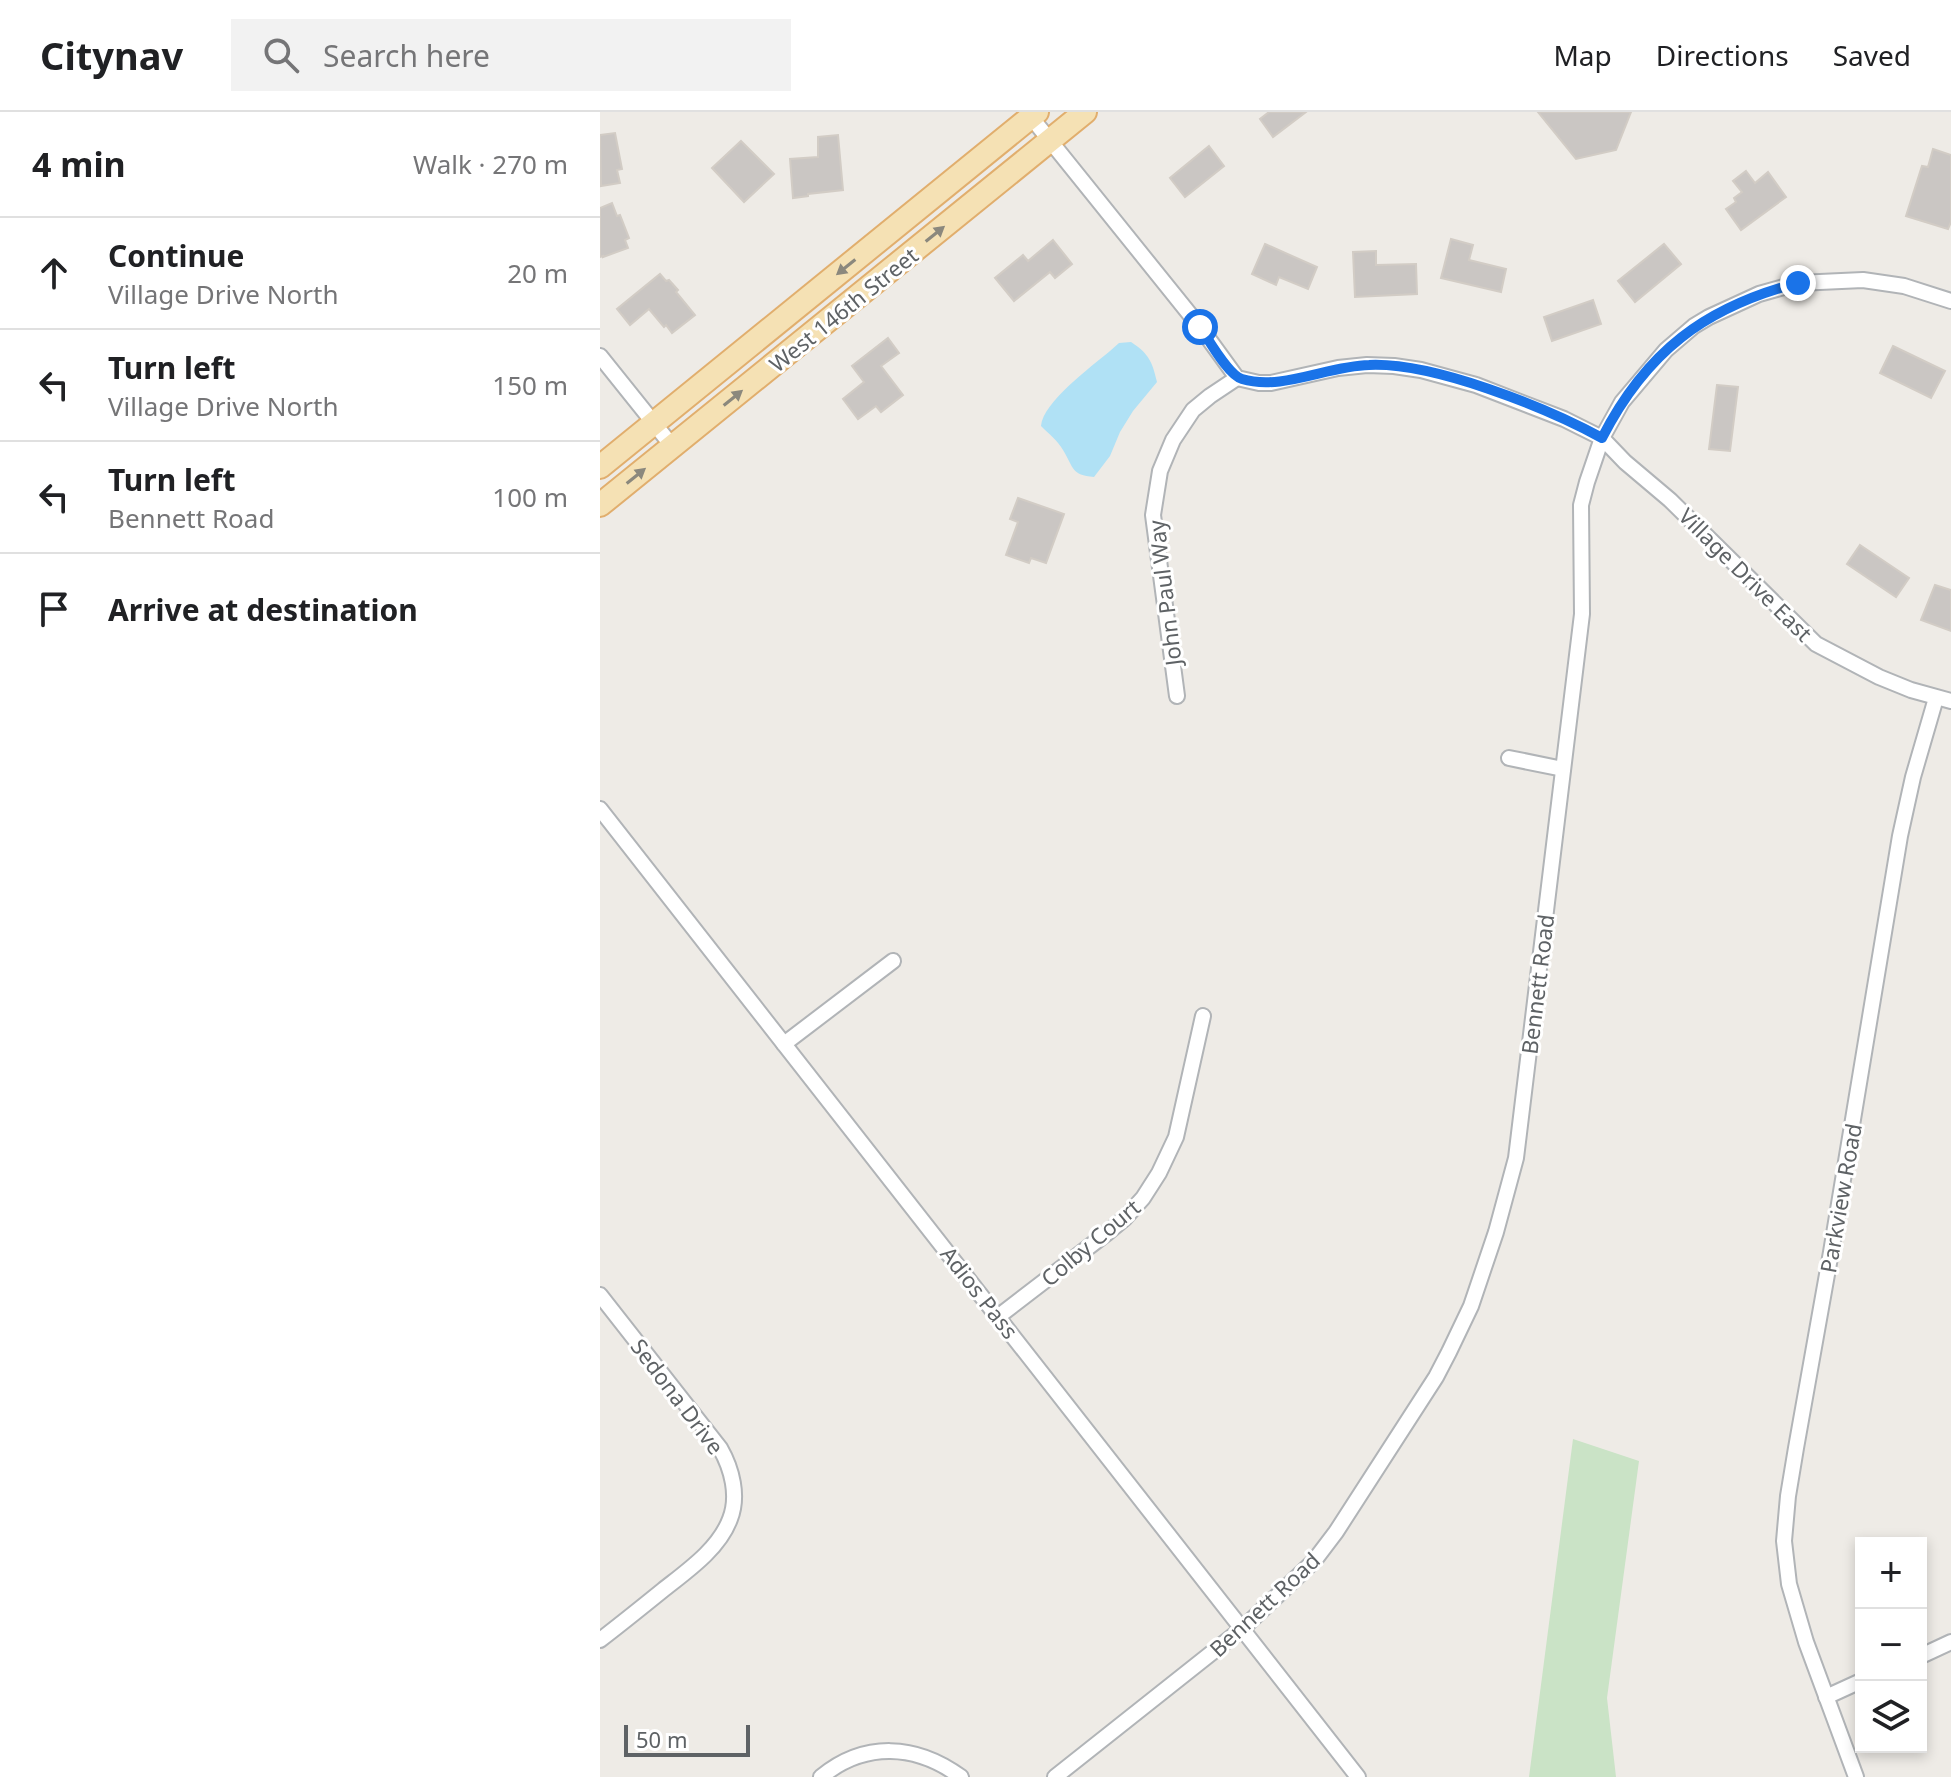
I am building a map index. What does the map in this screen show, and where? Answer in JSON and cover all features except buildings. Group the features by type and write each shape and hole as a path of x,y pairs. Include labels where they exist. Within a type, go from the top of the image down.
{"main road":[{"name":"West 146th Street","path":"600,505 1085,112"},
{"name":"West 146th Street","path":"600,467 1034,114"}],"street":[{"path":"1034,114 1050,140 1191,315 1237,378"},
{"name":"Bennett Road","path":"1055,1777 1243,1628 1314,1561 1436,1377 1471,1306 1516,1158 1582,614 1581,505 1602,438 1622,402 1666,350 1694,326 1759,294 1798,283 1863,280 1904,286 1951,301"},
{"path":"600,356 673,447"},
{"name":"Village Drive East","path":"1237,378 1271,383 1338,368 1367,365 1407,368 1476,385 1564,419 1602,438 1670,500 1816,644 1879,677 1944,699"},
{"name":"John Paul Way","path":"1177,696 1153,515 1160,471 1173,440 1193,410 1237,378"},
{"name":"Parkview Road","path":"1856,1777 1806,1642 1789,1584 1784,1541 1788,1496 1900,836 1913,777 1944,699"},
{"path":"1509,758 1563,769"},
{"name":"Adios Pass","path":"600,809 1358,1777"},
{"path":"784,1044 893,961"},
{"name":"Colby Court","path":"999,1316 1107,1233 1143,1198 1176,1137 1203,1016"},
{"name":"Sedona Drive","path":"600,1295 720,1448 732,1473 734,1488 728,1526 711,1549 600,1640"},
{"path":"1927,1653 1951,1642"},
{"path":"1826,1697 1855,1684"},
{"path":"821,1777 859,1755 893,1750 935,1760 957,1774"}],"green space":[{"path":"1573,1439 1639,1461 1607,1698 1616,1777 1529,1777"}],"water":[{"path":"1131,342 1149,359 1157,382 1133,411 1110,456 1094,477 1081,474 1074,470 1058,443 1041,426 1044,417 1050,406 1080,375 1119,343"}],"route":[{"path":"1200,327 1237,378 1271,383 1367,365 1421,370 1476,385 1564,419 1602,438 1614,414 1641,377 1694,326 1759,294 1798,283"}]}
